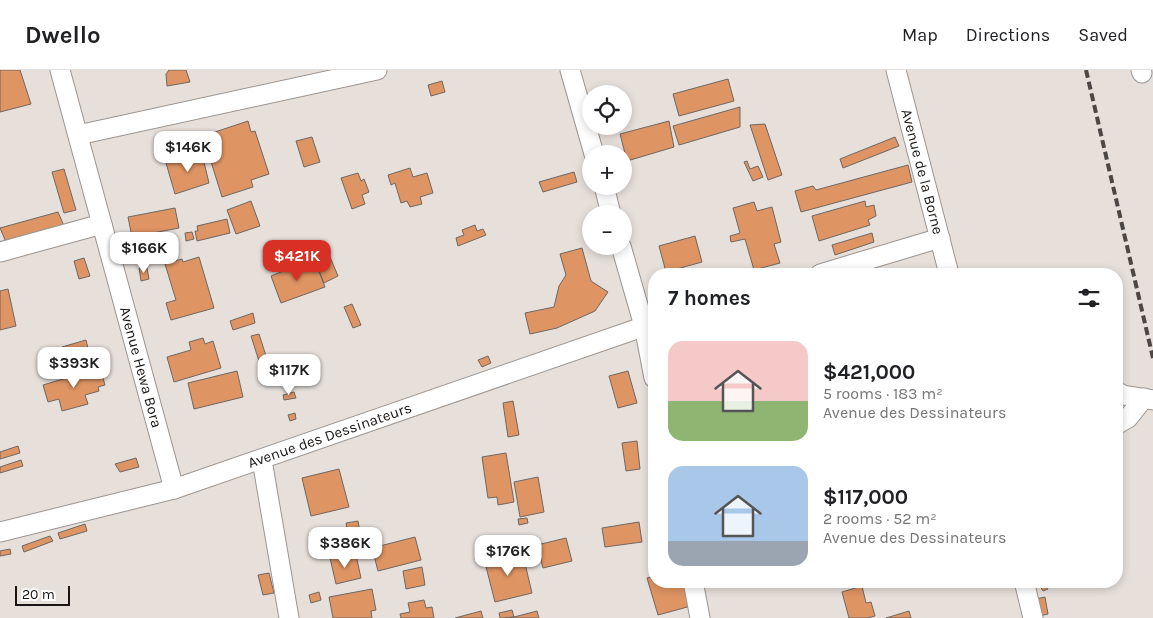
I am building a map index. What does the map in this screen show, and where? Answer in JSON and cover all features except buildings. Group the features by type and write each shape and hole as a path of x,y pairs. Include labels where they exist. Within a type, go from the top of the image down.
{"street":[{"name":"Avenue Hewa Bora","path":"60,70 174,489"},
{"path":"78,134 376,70"},
{"path":"570,70 591,145"},
{"name":"Avenue de la Borne","path":"896,70 948,268"},
{"path":"0,252 102,224"},
{"path":"840,268 940,238"},
{"path":"624,255 648,322"},
{"name":"Avenue des Dessinateurs","path":"0,532 174,489 648,325"},
{"path":"1123,394 1149,399"},
{"path":"1123,421 1149,399"},
{"path":"262,460 289,618"},
{"path":"694,588 700,618"},
{"path":"1026,588 1033,618"}],"railway":[{"path":"1086,70 1153,358"}]}
